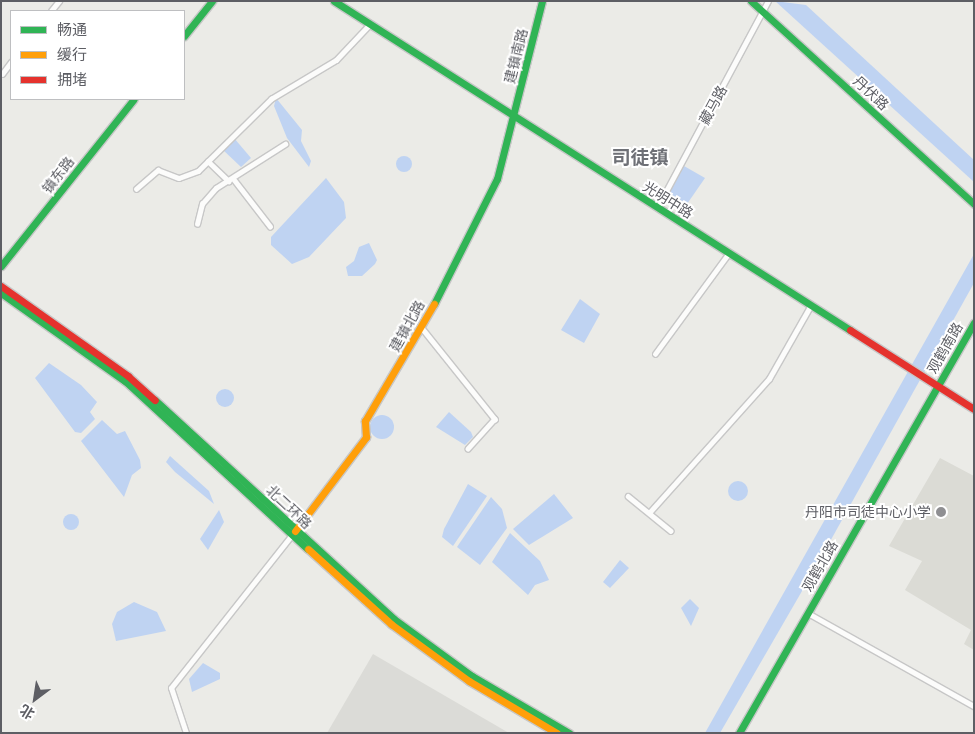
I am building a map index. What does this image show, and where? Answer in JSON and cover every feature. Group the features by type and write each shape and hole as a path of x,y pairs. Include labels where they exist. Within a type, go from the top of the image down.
{"street":[{"path":"185,35 212,1"},
{"name":"光明中路","path":"334,1 974,409"},
{"name":"建镇南路","path":"514,116 542,1"},
{"name":"丹伏路","path":"751,1 974,204"},
{"name":"藏马路","path":"657,208 768,1"},
{"path":"136,189 158,170 179,178 191,176 271,99 355,45 370,24"},
{"path":"2,74 10,63"},
{"name":"镇东路","path":"1,266 133,100"},
{"name":"建镇北路","path":"294,533 366,436 365,421 422,328 496,179 514,116"},
{"path":"197,224 207,197 285,144"},
{"path":"208,161 231,180 270,226"},
{"path":"655,354 729,253"},
{"name":"北二环路","path":"1,286 128,376 294,533 427,644 569,733"},
{"name":"北二环路","path":"1,293 125,381 424,649 557,733"},
{"path":"649,513 769,379 811,306"},
{"name":"观鹤南路","path":"937,386 974,322"},
{"path":"422,328 494,419 468,449"},
{"name":"观鹤北路","path":"739,733 937,386"},
{"path":"628,496 671,531"},
{"path":"186,733 171,688 294,533"},
{"path":"808,613 974,706"}],"shaded area":[{"name":"丹阳市司徒中心小学","path":"940,458 974,476 974,650 964,644 971,630 905,590 922,561 889,546"},
{"path":"373,654 509,733 327,733"}],"water":[{"path":"775,1 806,5 974,160 974,182"},
{"path":"276,98 302,130 301,141 311,161 309,167 287,138 274,106"},
{"path":"234,138 251,158 241,167 222,149"},
{"path":"401,156 407,156 412,161 410,170 401,172 396,167 396,161"},
{"path":"684,166 705,178 687,204 669,193"},
{"path":"326,178 344,202 346,218 309,257 292,264 271,245 271,237"},
{"path":"369,243 377,260 375,264 362,276 348,276 346,267 354,261 359,247"},
{"path":"974,254 974,283 813,572 720,733 705,733"},
{"path":"580,299 600,314 584,343 561,330"},
{"path":"49,363 81,385 97,402 90,412 95,419 81,433 75,432 35,378"},
{"path":"221,389 229,389 234,394 232,405 221,407 216,402 216,394"},
{"path":"449,412 471,432 473,437 465,445 436,427"},
{"path":"382,415 387,416 393,422 393,432 387,438 382,439 377,438 371,432 370,427 371,422 377,416"},
{"path":"102,420 117,434 125,431 140,460 141,468 132,475 124,497 81,441"},
{"path":"170,456 209,491 214,504 175,472 166,462"},
{"path":"734,481 742,481 748,487 748,495 742,501 734,501 728,495 728,487"},
{"path":"468,484 487,496 453,546 442,537 444,529"},
{"path":"554,494 573,518 529,545 513,529"},
{"path":"491,497 502,509 507,528 480,565 457,547"},
{"path":"219,510 224,522 208,550 200,539"},
{"path":"68,514 74,514 79,519 77,528 68,530 63,525 63,519"},
{"path":"510,533 540,561 549,580 535,585 528,595 492,562"},
{"path":"620,560 629,568 610,588 603,582"},
{"path":"690,599 699,608 691,626 681,608"},
{"path":"134,602 157,612 166,631 116,641 112,624 117,612"},
{"path":"203,663 220,673 220,679 192,692 189,679"}],"traffic: fast":[{"path":"185,35 212,1"},
{"path":"334,1 850,330"},
{"path":"434,304 497,179 542,1"},
{"path":"751,1 974,204"},
{"path":"1,266 133,100"},
{"path":"1,293 125,381 308,549"},
{"path":"739,733 974,322"},
{"path":"155,400 394,619 472,676 569,733"}],"traffic: slow":[{"path":"295,531 366,437 365,421 434,304"},
{"path":"308,549 391,624 469,681 557,733"}],"traffic: jam":[{"path":"1,286 128,376 155,400"},
{"path":"850,330 974,409"}],"place":[{"name":"丹阳市司徒中心小学","path":"941,512"}],"district":[{"name":"司徒镇","path":"640,158"}]}
